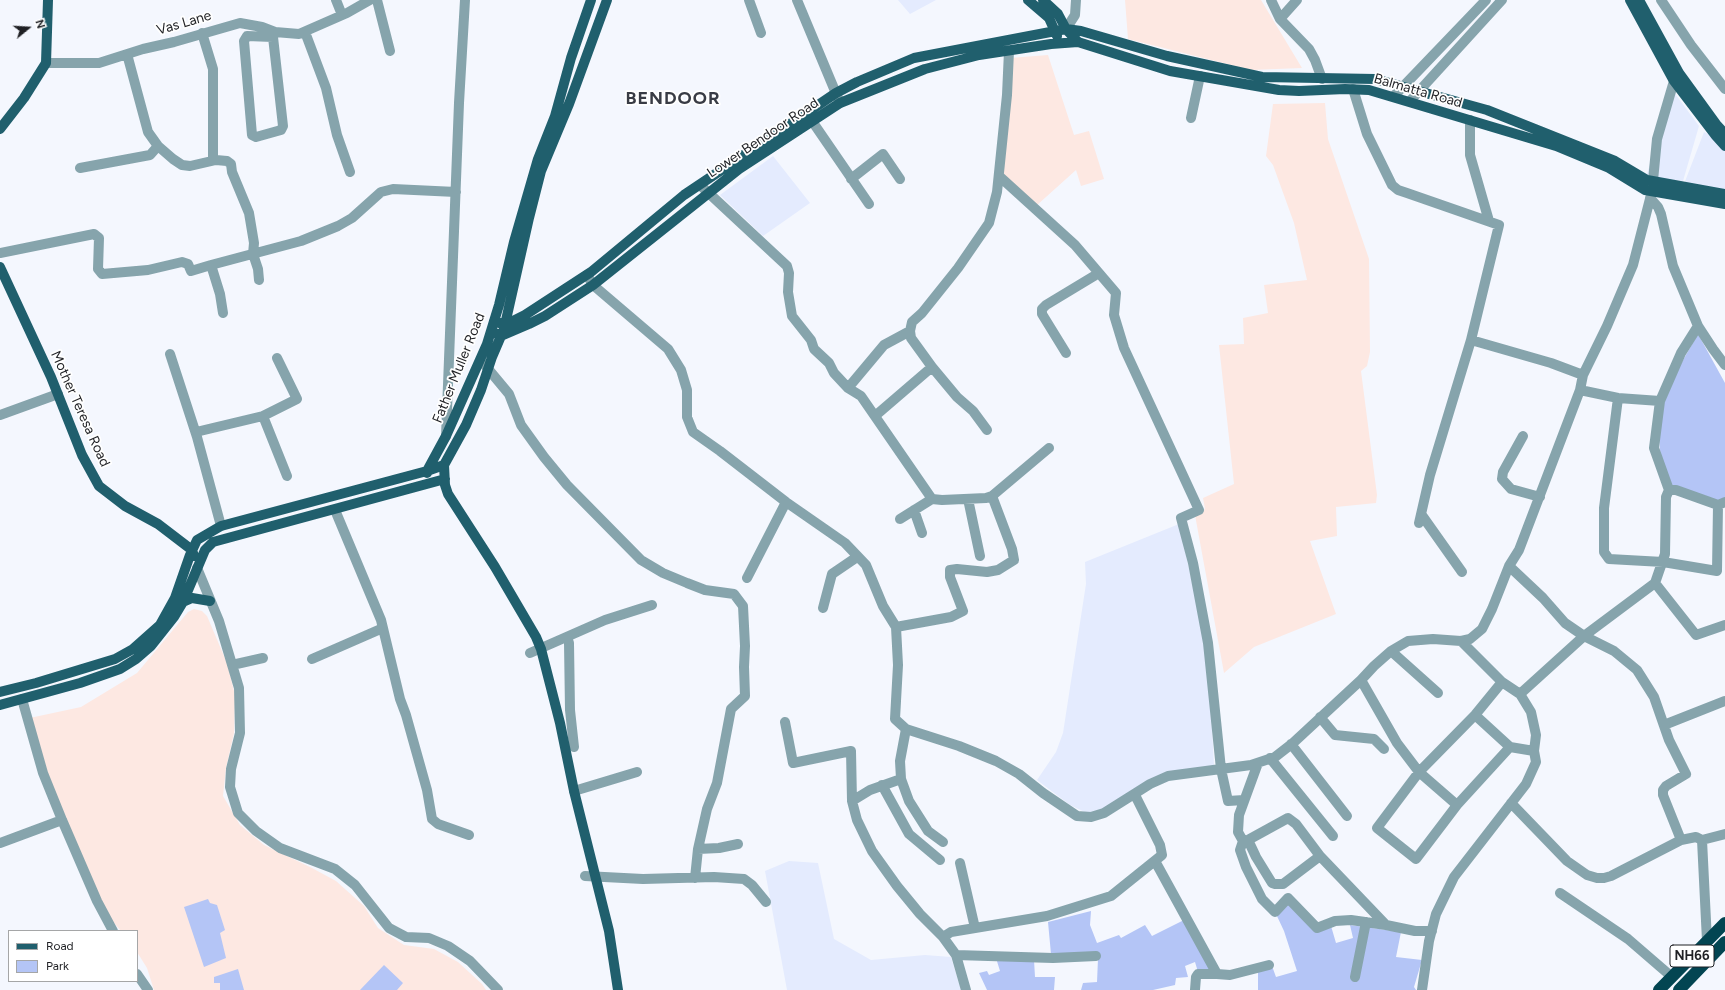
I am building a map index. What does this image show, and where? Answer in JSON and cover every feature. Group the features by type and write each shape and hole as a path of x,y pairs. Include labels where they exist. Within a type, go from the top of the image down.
{"highway":[{"name":"NH66","path":"1659,990 1725,922"},
{"name":"NH66","path":"1679,990 1724,946"}],"main road":[{"path":"0,129 24,98 46,63 48,0"},
{"name":"Father Muller Road","path":"427,471 446,436 491,331 499,305 514,242 538,159 555,116 571,58 591,0"},
{"path":"607,0 569,104 541,172 505,325 488,369 482,390 466,425 444,464 445,485 448,494 495,567 536,636 541,649 560,723 574,791 596,876 608,931 618,990"},
{"path":"1028,0 1049,18 1056,31 1060,44"},
{"name":"Balmatta Road","path":"1043,0 1058,14 1066,29 1078,42 1170,71 1279,90 1369,90 1394,96 1556,146 1609,168 1645,190 1725,204"},
{"path":"1630,0 1674,80 1725,146"},
{"path":"1639,0 1679,73 1725,134"},
{"path":"494,321 505,325 525,315 587,275 684,195 836,93 857,82 914,58 1066,29 1081,31 1167,56 1262,77 1375,79 1404,86 1487,110 1615,161 1647,180 1651,190 1725,194"},
{"name":"Lower Bendoor Road","path":"501,336 545,316 593,285 738,169 840,103 925,69 979,55 1078,42"},
{"name":"Mother Teresa Road","path":"0,267 3,281 58,394 82,455 99,486 124,506 158,524 192,550"},
{"path":"491,331 501,336"},
{"path":"0,692 36,683 115,659 133,649 160,625 175,598 197,540 221,526 427,471 444,464"},
{"path":"427,471 429,483"},
{"path":"0,705 80,683 120,669 131,662 151,646 163,632 183,602 205,550 213,542 445,479"},
{"path":"192,550 197,568"},
{"path":"183,602 192,598 210,601"}],"street":[{"path":"336,0 342,15"},
{"name":"Vas Lane","path":"46,63 78,64 99,62 240,23 262,27 274,34 299,34 342,15 370,0"},
{"path":"377,0 390,51"},
{"path":"446,436 459,95 465,0"},
{"path":"749,0 761,33"},
{"path":"797,0 840,103"},
{"path":"1066,29 1075,15 1076,0"},
{"path":"1271,0 1280,19 1309,49 1322,79"},
{"path":"1280,19 1297,0"},
{"path":"1394,96 1486,0"},
{"path":"1410,101 1502,0"},
{"path":"1661,0 1691,45 1725,89"},
{"path":"305,32 326,88 335,129 350,172"},
{"path":"202,33 213,70 213,160"},
{"path":"274,34 283,126 281,130 256,137 252,135 244,41 247,36 274,34"},
{"path":"987,430 973,411 957,397 932,367 911,338 910,330 912,322 922,313 958,268 989,223 997,192 999,176 1007,95 1009,51"},
{"path":"127,54 148,132 158,146 182,165 190,166 213,160 223,160 230,164 249,213 254,243 253,254 258,269 259,280"},
{"path":"1191,118 1200,76"},
{"path":"587,275 593,285 668,349 681,370 687,390 688,417 693,432 786,502 845,543 866,565 883,606 896,627 898,665 895,719 906,729 959,746 996,761 1019,774 1043,793 1077,816 1091,817 1104,813 1135,795 1150,784 1168,776 1251,765 1275,757 1391,651 1408,642 1433,639 1461,641 1470,639 1482,629 1492,610 1509,566 1519,550 1580,390 1583,375 1607,326 1633,264 1651,190 1657,139 1674,80"},
{"path":"1353,89 1367,134 1392,185 1398,190 1407,194 1499,225 1471,340 1430,475 1420,519 1462,572"},
{"path":"1470,120 1470,155 1489,221"},
{"path":"812,121 869,204"},
{"path":"80,168 150,155 158,146"},
{"path":"851,179 882,154 900,179"},
{"path":"999,176 1075,245 1116,293 1114,315 1124,348 1199,510 1181,518 1192,563 1208,643 1220,769 1228,801 1244,800"},
{"path":"700,185 787,266 788,292 792,316 811,340 814,349 829,364 834,373 848,388 862,396 932,499"},
{"path":"0,253 94,234 99,238 98,269 102,274 148,270 182,262 188,264 191,271 301,241 338,226 352,218 381,192 392,189 456,192"},
{"path":"1651,190 1661,214 1673,266 1698,326 1725,364"},
{"path":"211,265 220,294 223,313"},
{"path":"1066,352 1042,314 1042,309 1046,305 1099,273"},
{"path":"1520,694 1584,636 1655,583 1665,554 1666,497 1669,490 1654,448 1660,400 1681,352 1698,326"},
{"path":"848,388 884,345 910,330"},
{"path":"1471,340 1583,375"},
{"path":"170,354 196,432 221,526"},
{"path":"196,432 263,416 297,399 277,358"},
{"path":"480,359 509,394 521,425 567,486 641,560 663,573 705,590 734,594 743,606 745,696 731,709 717,783 698,849 695,878"},
{"path":"875,416 932,367"},
{"path":"1580,390 1618,398 1660,400"},
{"path":"0,415 58,394"},
{"path":"1618,398 1604,508 1604,552 1609,559 1663,562 1717,572 1722,504 1676,490 1669,490"},
{"path":"263,416 287,476"},
{"path":"1523,436 1503,472 1502,479 1511,489 1540,497"},
{"path":"900,519 932,499 968,499 986,498 992,496 1048,448"},
{"path":"896,627 951,617 963,611 950,577 950,570 957,569 988,572 998,570 1014,560 1012,549 992,496"},
{"path":"968,499 980,556"},
{"path":"747,578 786,502"},
{"path":"334,510 358,562 381,620 400,699 406,715 427,790 432,819 438,824 468,835"},
{"path":"914,510 922,532"},
{"path":"823,608 832,574 857,557"},
{"path":"1509,566 1543,598 1565,623 1584,636 1614,651 1637,670 1654,697 1664,725 1686,774 1666,786 1663,790 1663,795 1681,840"},
{"path":"197,568 219,621 239,688 240,733 231,769 230,787 238,812 256,831 280,848 334,869 356,885 389,928 406,937 429,938 448,946 470,961 498,990"},
{"path":"1655,583 1696,635 1725,625"},
{"path":"530,653 605,620 652,605"},
{"path":"312,659 383,628"},
{"path":"567,637 569,643 570,710 574,747"},
{"path":"1422,990 1436,914 1454,877 1526,784 1536,762 1534,751 1536,735 1531,712 1520,694 1502,682 1461,641"},
{"path":"1391,651 1438,693"},
{"path":"232,665 263,658"},
{"path":"1361,680 1397,743 1419,772 1457,805"},
{"path":"1502,682 1475,715 1419,772 1377,828 1416,859 1457,805 1510,747"},
{"path":"22,699 43,773 97,901 112,930"},
{"path":"1664,725 1725,701"},
{"path":"1475,715 1510,747 1534,751"},
{"path":"1320,717 1335,735 1374,739 1384,749"},
{"path":"785,722 793,764 851,751 852,801 856,820 872,851 897,886 920,914 943,937 956,955 966,990"},
{"path":"906,729 900,761 901,779 909,801 928,831 943,842"},
{"path":"1291,744 1347,816"},
{"path":"1270,758 1332,836"},
{"path":"1258,762 1239,815 1238,832 1272,883 1275,884 1284,884 1320,856"},
{"path":"574,791 637,772"},
{"path":"852,801 870,790 901,779"},
{"path":"882,785 909,834 940,860"},
{"path":"943,937 951,932 1047,916 1111,896 1162,855 1160,845 1135,795"},
{"path":"1511,803 1568,861 1587,874 1597,878 1611,876 1681,840 1696,837 1702,840 1725,834"},
{"path":"1386,924 1320,856 1296,824 1288,818 1245,841 1240,850 1246,867 1262,899 1275,912 1288,898 1317,928 1335,921 1351,920 1386,924 1415,931 1432,931"},
{"path":"0,843 62,820"},
{"path":"1702,840 1707,941"},
{"path":"698,849 719,848 738,844"},
{"path":"1155,861 1216,974"},
{"path":"960,863 975,928"},
{"path":"585,876 643,879 714,877 744,879 752,885 766,902"},
{"path":"1560,893 1628,939 1672,977"},
{"path":"1355,977 1366,922"},
{"path":"956,955 1053,958 1096,956"},
{"path":"1195,990 1196,977 1198,974 1230,975 1269,965"},
{"path":"138,975 148,990"}],"shaded area":[{"path":"898,0 936,0 910,14"},
{"path":"1125,0 1261,0 1302,68 1251,70 1128,39"},
{"path":"1048,55 1074,135 1089,131 1104,179 1081,186 1076,170 1036,206 1001,175 1010,58"},
{"path":"1673,91 1699,126 1683,181 1646,177"},
{"path":"1325,103 1328,139 1369,259 1370,352 1367,366 1361,371 1377,495 1376,503 1336,507 1337,536 1310,541 1336,614 1254,647 1224,673 1195,515 1205,509 1203,498 1234,484 1219,345 1244,344 1243,318 1268,313 1264,285 1307,280 1294,223 1273,165 1266,156 1273,104"},
{"path":"1704,132 1708,134 1725,151 1725,192 1684,184"},
{"path":"773,156 810,203 763,236 720,195"},
{"path":"1179,524 1203,631 1211,708 1214,766 1184,770 1104,809 1089,814 1070,805 1037,780 1056,752 1063,733 1086,584 1085,562"},
{"path":"194,609 202,611 207,616 227,663 235,695 234,733 226,768 223,796 240,825 264,845 336,881 364,906 378,928 404,945 434,949 458,962 482,984 486,990 154,990 147,968 138,954 138,930 120,930 109,917 96,891 25,719 81,707 137,673 188,612"},
{"path":"789,861 818,863 834,939 871,960 925,955 951,957 961,990 787,990 765,871"}],"green space":[{"path":"1698,334 1725,383 1725,501 1718,505 1671,488 1661,462 1659,437 1662,406 1675,374"},
{"path":"208,899 210,903 217,905 225,930 220,933 226,958 204,967 184,907"},
{"path":"1288,901 1316,930 1331,926 1336,943 1353,938 1350,925 1401,932 1396,957 1422,960 1414,987 1416,990 1258,990 1258,970 1272,966 1276,977 1297,971 1284,931 1276,914"},
{"path":"1091,911 1090,925 1097,943 1119,935 1121,938 1145,925 1152,936 1186,919 1213,971 1198,972 1195,962 1185,966 1188,977 1176,978 1175,985 1153,990 1081,990 1083,983 1097,982 1098,959 1051,954 1048,922"},
{"path":"996,958 1034,960 1035,977 1055,977 1054,990 987,990 979,973 987,971 989,975 1000,971"},
{"path":"384,965 403,983 397,990 360,990"},
{"path":"238,969 244,990 220,990 220,983 214,983 214,977"}],"district":[{"name":"BENDOOR","path":"673,99"}]}
